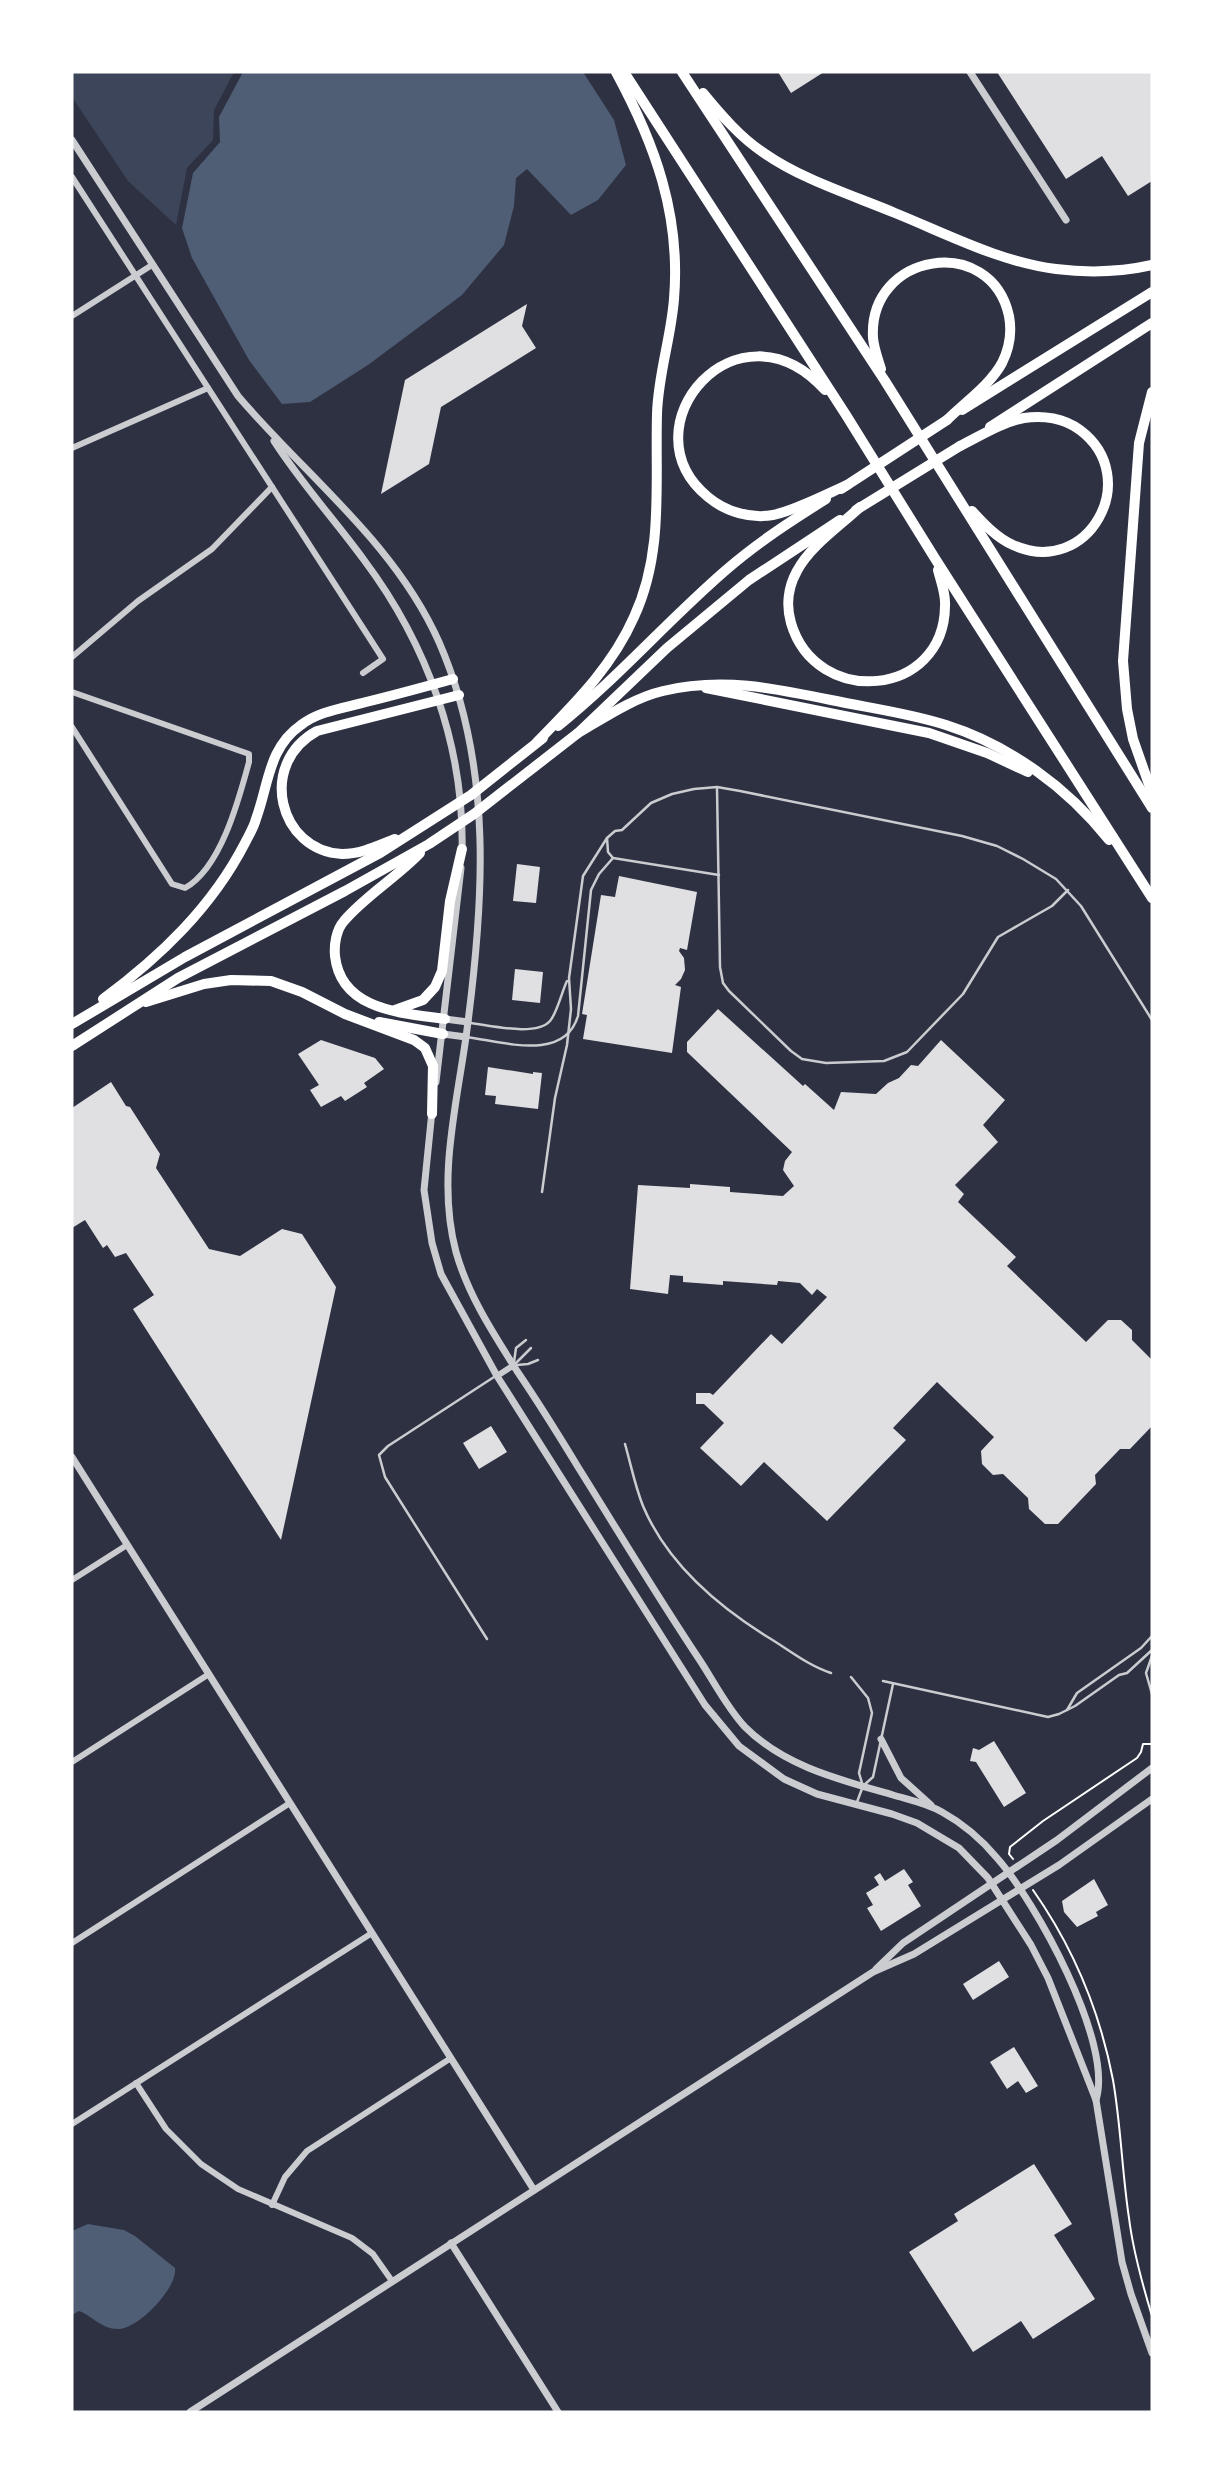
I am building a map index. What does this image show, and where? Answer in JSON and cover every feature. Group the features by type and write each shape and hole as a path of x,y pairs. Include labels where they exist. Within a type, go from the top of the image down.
{"highway":[{"path":"537,742 589,687 611,658 633,619 654,552 657,410 674,298 674,249 668,205 657,160 638,112 616,72"},
{"path":"624,72 1152,897"},
{"path":"684,72 727,121 761,152 792,170 857,198 1001,256 1037,266 1094,271 1152,265"},
{"path":"684,72 885,381 1152,808"},
{"path":"885,381 873,336 876,311 888,288 905,273 934,262 965,266 976,271 996,288 1006,307 1010,320 1008,347 997,372 947,420"},
{"path":"846,415 820,384 797,366 769,357 743,358 717,368 696,388 684,410 679,439 686,467 700,490 711,500 733,511 748,515 775,515 847,485"},
{"path":"1152,392 1139,443 1123,661 1127,709 1133,739 1152,793"},
{"path":"951,485 996,535 1013,545 1033,551 1061,550 1079,540 1100,518 1106,500 1108,482 1102,455 1084,432 1062,420 1050,417 1011,421 960,446"},
{"path":"860,507 808,556 798,569 789,594 793,631 807,652 824,668 854,681 881,682 908,672 923,660 939,635 946,610 936,560"},
{"path":"578,733 661,691 723,683 760,685 944,724 1016,757 1061,791 1105,834 1152,897"}],"main road":[{"path":"72,1023 185,957 349,871 432,821 510,765 596,693 742,556 947,420 1152,292"},
{"path":"72,1046 178,978 345,891 432,842 578,733 667,648 739,589 860,507 1152,323"},
{"path":"72,1023 160,955 215,892 257,818 273,758 289,735 300,725 326,712 453,679"},
{"path":"418,830 362,852 339,854 327,851 304,837 290,821 281,799 282,773 293,749 317,730 459,695"},
{"path":"432,842 343,921 336,939 335,961 343,984 364,1000 386,1011 445,1019"},
{"path":"386,1011 423,1000 435,987 442,971 450,901 462,849"},
{"path":"132,1007 204,984 251,979 271,981 302,992 345,1014 414,1040 425,1048 433,1066 432,1114"},
{"path":"345,1014 443,1034"}],"street":[{"path":"970,72 1066,220"},
{"path":"72,140 238,396 387,555 437,639 459,695 470,733 480,824 481,913 449,1165 448,1209 466,1282 514,1365 692,1649 744,1726 776,1751 815,1772 934,1808"},
{"path":"72,177 383,659 363,673"},
{"path":"72,316 152,265"},
{"path":"72,448 208,388"},
{"path":"268,431 295,474 359,552 388,595 419,650 446,724 460,799 461,879 424,1190 432,1243 441,1274 497,1376 705,1705 739,1746 784,1779 817,1794 904,1818 937,1834 971,1858 1002,1899 1048,1978 1097,2100 1122,2262 1152,2353"},
{"path":"72,657 145,595 212,550 272,487"},
{"path":"72,692 249,754 228,833 196,882 185,888 172,884 72,727"},
{"path":"445,1019 468,1022"},
{"path":"443,1034 466,1037"},
{"path":"497,1376 514,1365"},
{"path":"72,1457 534,2190"},
{"path":"72,1580 127,1545"},
{"path":"72,1762 209,1674"},
{"path":"881,1739 903,1781 934,1808 972,1833 1009,1872 1062,1961 1081,2004 1096,2058 1100,2090 1097,2100"},
{"path":"873,1972 903,1943 1057,1840 1152,1768"},
{"path":"190,2412 873,1972 914,1954 1082,1850 1152,1798"},
{"path":"72,1943 290,1803"},
{"path":"72,2124 372,1933"},
{"path":"272,2205 285,2177 307,2151 451,2058"},
{"path":"136,2083 166,2129 201,2164 238,2189 363,2245 373,2254 392,2281"},
{"path":"451,2243 558,2412"}],"lane":[{"path":"717,788 720,967 723,983 802,1059 826,1063 884,1061 907,1052 963,994 998,937 1052,906 1068,890"},
{"path":"542,1192 555,1098 568,1035 571,1009 569,978 581,883 590,862 607,838 615,831 622,830 645,807 685,790 717,788 981,841 1024,859 1068,890 1089,917 1152,1020"},
{"path":"607,838 608,852 613,858 719,875"},
{"path":"466,1037 522,1046 549,1044 568,1035 578,1016 591,890 599,874 613,858"},
{"path":"468,1022 525,1029 540,1027 551,1020 569,978"},
{"path":"514,1365 515,1350 526,1340"},
{"path":"514,1365 531,1348"},
{"path":"514,1365 538,1360"},
{"path":"487,1639 385,1477 379,1455 395,1441 497,1376"},
{"path":"625,1444 646,1511 663,1542 685,1571 708,1593 755,1629 807,1663 831,1673"},
{"path":"1068,1710 1077,1693 1141,1648 1152,1636"},
{"path":"883,1681 1052,1717 1068,1710 1122,1673 1127,1673 1152,1650"},
{"path":"1152,1656 1146,1673 1152,1694"},
{"path":"851,1677 868,1698 872,1709 859,1771 863,1786"},
{"path":"856,1804 863,1786 873,1777 893,1684"}],"path":[{"path":"1009,1854 1010,1847 1040,1823 1134,1760 1140,1754 1143,1744 1152,1744"},
{"path":"1033,1891 1069,1952 1098,2018 1113,2083 1131,2232 1152,2316"}],"shaded area":[{"path":"72,72 234,72 214,110 213,140 187,168 176,225 128,181 72,97"},
{"path":"243,72 583,72 614,120 626,165 598,200 571,215 527,169 516,178 514,206 504,245 462,295 368,365 310,402 282,404 249,360 192,258 182,228 193,173 220,142 219,117"},
{"path":"88,2224 124,2230 175,2268 170,2286 155,2306 126,2327 107,2327 79,2311 72,2315 72,2231"}],"building":[{"path":"778,72 824,72 791,93"},
{"path":"997,72 1152,72 1152,181 1128,196 1102,156 1066,179"},
{"path":"527,304 522,326 536,348 441,407 429,464 381,494 405,380"},
{"path":"517,864 540,867 536,903 513,901"},
{"path":"619,876 697,892 687,950 680,948 679,951 684,958 685,970 675,985 681,987 672,1053 583,1039 587,1015 582,1014 601,895 615,897"},
{"path":"515,969 543,972 540,1003 512,1000"},
{"path":"718,1009 803,1086 805,1084 834,1110 841,1092 876,1094 888,1083 899,1078 911,1065 918,1066 941,1040 1005,1100 983,1125 998,1142 955,1185 964,1194 958,1202 1016,1257 1007,1266 1086,1342 1108,1320 1121,1320 1132,1330 1132,1340 1152,1360 1152,1426 1130,1449 1120,1449 1095,1475 1096,1484 1058,1524 1045,1524 1029,1509 1028,1498 1003,1474 993,1475 982,1464 981,1451 994,1437 937,1382 893,1428 906,1440 827,1521 764,1462 741,1486 700,1448 724,1423 704,1404 696,1404 696,1393 713,1395 771,1334 782,1344 827,1297 817,1289 812,1295 800,1283 778,1281 777,1285 723,1281 723,1285 683,1282 683,1276 670,1275 668,1294 630,1289 638,1185 690,1188 690,1184 730,1187 730,1192 783,1196 794,1186 783,1170 785,1161 792,1152 687,1052 687,1042"},
{"path":"321,1040 375,1058 384,1069 364,1083 367,1087 345,1101 341,1096 321,1107 310,1090 319,1085 298,1054"},
{"path":"488,1067 542,1073 538,1109 495,1104 496,1096 485,1095"},
{"path":"111,1082 160,1154 156,1168 209,1249 240,1256 282,1229 302,1234 336,1287 281,1540 133,1309 154,1295 126,1253 115,1257 107,1245 103,1248 85,1220 72,1228 72,1108"},
{"path":"491,1426 507,1452 479,1469 463,1443"},
{"path":"994,1741 1026,1793 1004,1807 976,1762 970,1761 973,1748 979,1750"},
{"path":"904,1869 913,1882 908,1885 921,1906 881,1931 867,1908 873,1905 866,1893 879,1885 874,1877 880,1873 885,1881"},
{"path":"1094,1879 1108,1905 1096,1912 1098,1916 1077,1927 1064,1912 1062,1901"},
{"path":"999,1961 1009,1977 973,2000 963,1984"},
{"path":"1014,2047 1038,2086 1026,2093 1018,2081 1007,2089 990,2062"},
{"path":"1034,2164 1072,2224 1054,2235 1095,2299 1033,2339 1021,2321 973,2352 909,2252 958,2221 954,2214"}]}
